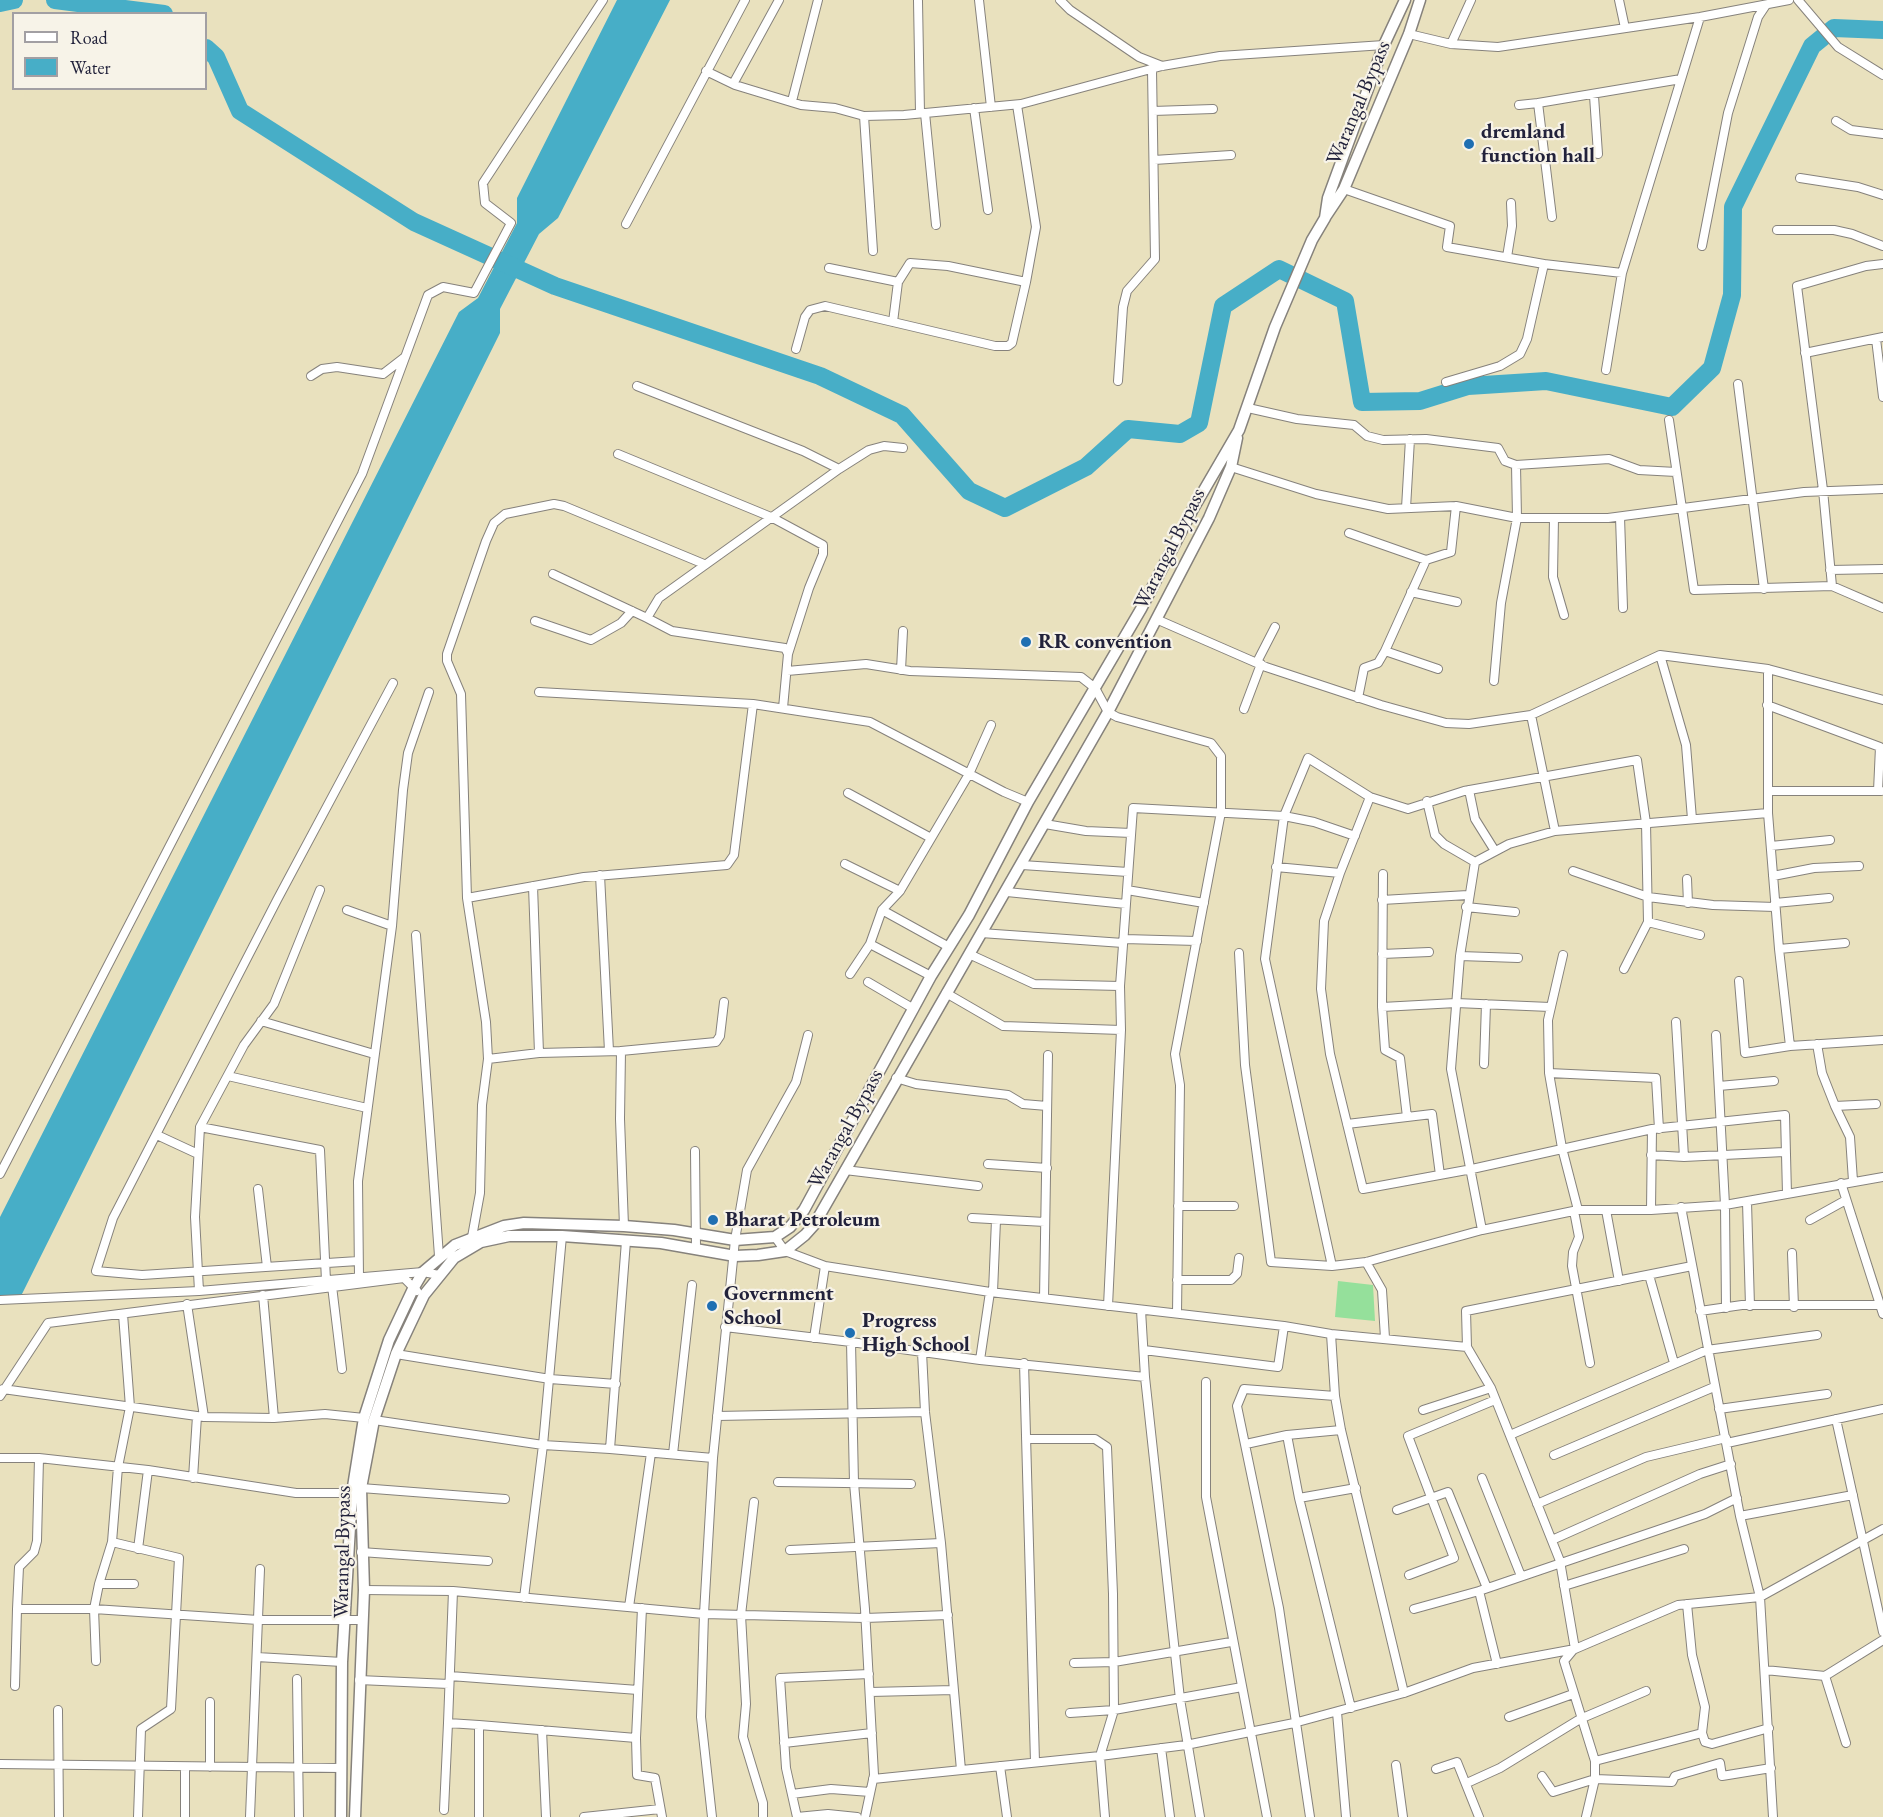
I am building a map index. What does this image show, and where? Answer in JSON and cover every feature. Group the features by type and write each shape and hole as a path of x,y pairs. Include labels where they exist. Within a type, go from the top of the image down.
{"main road":[{"path":"1325,218 1328,198 1384,45 1405,0"},
{"name":"Warangal Bypass","path":"1248,408 1275,327 1312,240 1344,189 1409,34 1420,0"},
{"path":"369,1419 388,1340 413,1289 423,1272 439,1256 471,1237 490,1229 524,1223 624,1226 696,1233 735,1240 775,1237 790,1227 804,1210 931,976 969,915 1028,802 1141,609 1193,509 1239,430 1248,408"},
{"name":"Warangal Bypass","path":"355,1817 364,1590 357,1491 369,1419 423,1294 454,1258 481,1242 509,1236 562,1236 696,1247 735,1256 785,1251 814,1225 896,1078 1045,824 1116,717 1156,619 1209,518 1231,467 1239,430"},
{"path":"341,1817 342,1662 357,1491"}],"street":[{"path":"0,1173 362,474 428,295 443,287 474,293 511,223 485,202 483,183 603,0"},
{"path":"626,224 745,0"},
{"path":"733,84 779,0"},
{"path":"792,101 818,0"},
{"path":"979,0 991,107"},
{"path":"1060,0 1070,10 1139,57 1161,66"},
{"path":"1451,44 1471,0"},
{"path":"1619,0 1625,28"},
{"path":"1409,34 1451,44 1498,47 1700,17 1748,4 1766,5 1789,0"},
{"path":"1798,0 1838,47 1883,75"},
{"path":"918,1 923,113 936,225"},
{"path":"1702,246 1728,113 1758,17 1766,5"},
{"path":"1606,370 1622,273 1700,17"},
{"path":"706,71 733,84 792,101 864,116 1017,105 1161,66 1220,56 1384,45"},
{"path":"1118,381 1123,307 1127,291 1155,259 1152,70"},
{"path":"1519,105 1594,96 1681,79"},
{"path":"1594,96 1599,154"},
{"path":"1538,103 1552,217"},
{"path":"796,349 805,317 815,308 825,306 995,346 1008,346 1012,343 1036,227 1017,105"},
{"path":"974,108 988,210"},
{"path":"1153,111 1213,110"},
{"path":"864,116 873,251"},
{"path":"1836,121 1851,130 1883,134"},
{"path":"1154,160 1232,155"},
{"path":"1800,177 1858,187 1883,195"},
{"path":"1344,189 1450,226 1447,247 1544,264 1622,273"},
{"path":"1507,257 1512,226 1511,203"},
{"path":"1777,230 1834,231 1852,234 1883,246"},
{"path":"893,322 898,282 905,266 916,261 1026,282"},
{"path":"1446,381 1500,366 1520,354 1527,339 1544,264"},
{"path":"1832,586 1823,490 1797,286 1866,266 1883,264"},
{"path":"829,268 898,282"},
{"path":"1805,353 1879,338 1883,397"},
{"path":"311,376 322,369 337,367 383,374 405,357"},
{"path":"1738,384 1764,589"},
{"path":"637,386 803,451 839,469"},
{"path":"1248,408 1296,419 1354,425 1367,436 1383,440 1426,439 1498,448 1505,462 1516,465 1609,459 1640,470 1676,472"},
{"path":"1669,420 1694,590 1832,586 1883,608"},
{"path":"1406,508 1410,439"},
{"path":"647,618 659,598 839,469 869,450 884,446 903,448"},
{"path":"618,454 771,517 818,540 824,549 788,654 783,708"},
{"path":"1494,681 1501,603 1517,518 1516,465"},
{"path":"1231,467 1316,494 1389,509 1456,506 1517,518 1620,517 1823,490 1883,489"},
{"path":"471,1237 480,1193 482,1105 488,1059 486,1022 467,898 461,694 447,661 447,654 494,524 505,514 554,504 564,506 704,564"},
{"path":"1349,533 1425,560 1451,552 1456,506"},
{"path":"1620,517 1623,608"},
{"path":"1554,518 1553,577 1564,615"},
{"path":"1358,698 1364,668 1378,663 1386,651 1425,560"},
{"path":"1830,570 1883,569"},
{"path":"553,574 672,631 775,644 785,648 788,654"},
{"path":"1411,592 1457,602"},
{"path":"535,621 591,640 621,623 632,611"},
{"path":"1156,619 1259,663 1311,682 1446,723 1469,724 1531,715 1660,655 1768,669 1883,700"},
{"path":"1244,709 1259,663 1275,627"},
{"path":"901,670 903,631"},
{"path":"1386,651 1438,669"},
{"path":"1660,655 1686,745 1692,819"},
{"path":"787,671 836,669 866,664 901,670 1081,677 1095,688 1116,717 1211,742 1221,756 1221,812 1175,1054 1180,1085 1177,1313"},
{"path":"1768,669 1768,813 1779,949 1790,1046"},
{"path":"358,1261 142,1275 96,1271 113,1218 277,900 393,683"},
{"path":"359,1277 358,1181 392,926 408,753 429,692"},
{"path":"539,692 753,704 870,722 1028,802"},
{"path":"467,898 600,875 727,865 734,855 753,704"},
{"path":"1767,705 1880,747 1881,790 1768,791"},
{"path":"1531,715 1555,831"},
{"path":"850,975 870,944 882,910 900,891 969,774 991,725"},
{"path":"1332,1266 1265,958 1284,816 1308,758 1370,797 1408,809 1427,801 1469,790 1637,760 1646,823 1648,922 1624,969"},
{"path":"1469,790 1475,819 1495,851"},
{"path":"848,793 931,838"},
{"path":"1370,797 1324,921 1321,989 1330,1053 1363,1189 1472,1169 1655,1129 1720,1120 1785,1116 1784,1152 1787,1194"},
{"path":"1427,801 1435,835 1444,844 1474,862"},
{"path":"1108,1306 1121,1030 1120,986 1133,808 1284,816 1314,822 1355,836"},
{"path":"1474,862 1509,844 1555,831 1768,813"},
{"path":"1045,824 1086,831 1131,832"},
{"path":"1771,846 1830,840"},
{"path":"1474,862 1460,956 1451,1070 1482,1230"},
{"path":"844,864 900,891"},
{"path":"1022,865 1128,872"},
{"path":"1773,876 1814,868 1859,866"},
{"path":"1276,867 1340,873"},
{"path":"1573,871 1648,897 1688,903 1775,905 1829,898"},
{"path":"1383,874 1382,1007 1385,1050 1401,1058 1407,1117"},
{"path":"600,875 609,1051"},
{"path":"1687,879 1688,903"},
{"path":"533,886 539,1053"},
{"path":"200,1291 195,1217 200,1127 243,1045 274,1004 320,890"},
{"path":"1127,890 1204,903"},
{"path":"1007,892 1126,904"},
{"path":"1382,900 1468,894"},
{"path":"1466,907 1515,912"},
{"path":"346,910 392,926"},
{"path":"882,910 949,947"},
{"path":"1648,922 1700,935"},
{"path":"981,933 1123,941 1197,941"},
{"path":"416,935 439,1256"},
{"path":"1779,949 1845,943"},
{"path":"870,944 931,976"},
{"path":"1382,954 1429,952"},
{"path":"1239,953 1245,1065 1271,1262 1332,1266 1366,1262 1482,1230 1576,1211 1650,1210 1725,1205 1883,1176"},
{"path":"969,954 1034,984 1120,986"},
{"path":"1563,955 1550,1007 1549,1073 1576,1211 1578,1244 1572,1260 1590,1363"},
{"path":"1460,956 1518,958"},
{"path":"1739,981 1745,1053 1790,1046 1883,1040"},
{"path":"868,982 914,1010"},
{"path":"946,993 1003,1026 1121,1030"},
{"path":"488,1059 539,1053 621,1051 716,1042 720,1036 724,1002"},
{"path":"1382,1007 1456,1003 1550,1007"},
{"path":"1484,1064 1486,1004"},
{"path":"261,1021 374,1054"},
{"path":"1676,1022 1684,1157"},
{"path":"712,1817 701,1717 704,1614 713,1458 735,1240 747,1170 796,1082 808,1035"},
{"path":"1716,1035 1725,1205 1726,1308"},
{"path":"1817,1044 1822,1073 1850,1137 1853,1181"},
{"path":"621,1051 620,1119 624,1226"},
{"path":"1044,1298 1048,1055"},
{"path":"1549,1073 1656,1078 1650,1210"},
{"path":"228,1076 367,1108"},
{"path":"896,1078 916,1083 1008,1095 1023,1104 1047,1106"},
{"path":"1719,1086 1774,1081"},
{"path":"1835,1106 1876,1104"},
{"path":"1347,1124 1432,1114 1440,1175"},
{"path":"200,1127 320,1150 324,1264 342,1369"},
{"path":"157,1135 198,1154"},
{"path":"695,1151 696,1247"},
{"path":"1651,1155 1684,1157 1784,1152"},
{"path":"988,1164 1047,1168"},
{"path":"846,1170 978,1186"},
{"path":"1700,1311 1750,1306 1882,1308 1841,1183"},
{"path":"258,1189 267,1267"},
{"path":"1810,1220 1846,1200"},
{"path":"1747,1202 1750,1306"},
{"path":"1178,1206 1234,1206"},
{"path":"1681,1208 1714,1388 1740,1516 1760,1597 1773,1817"},
{"path":"1606,1210 1619,1281"},
{"path":"972,1218 1045,1222"},
{"path":"980,1360 992,1292 996,1220"},
{"path":"524,1598 550,1379 562,1236"},
{"path":"775,1237 785,1251 825,1266 992,1292 1284,1326 1331,1334 1467,1347"},
{"path":"610,1449 626,1241"},
{"path":"1792,1253 1794,1306"},
{"path":"1177,1280 1231,1280 1236,1274 1239,1258"},
{"path":"1366,1262 1382,1290 1385,1338"},
{"path":"814,1338 825,1266"},
{"path":"1575,1649 1560,1563 1491,1388 1467,1347 1466,1311 1692,1266"},
{"path":"439,1275 423,1272 359,1277 263,1295 48,1323 2,1393 201,1416 274,1418 324,1414 543,1445 713,1458"},
{"path":"1649,1275 1674,1363"},
{"path":"0,1300 329,1284 404,1278 413,1289 423,1294"},
{"path":"673,1454 692,1285"},
{"path":"263,1295 274,1418"},
{"path":"187,1304 201,1416 193,1478"},
{"path":"1141,1310 1145,1377 1180,1699 1200,1817"},
{"path":"96,1661 94,1609 111,1542 118,1467 130,1407 123,1314"},
{"path":"1144,1350 1278,1367 1284,1326"},
{"path":"725,1327 980,1360 1145,1377"},
{"path":"1331,1334 1335,1396 1341,1430 1404,1693"},
{"path":"1510,1435 1707,1350 1817,1335"},
{"path":"851,1342 854,1483 872,1732 873,1779 865,1817"},
{"path":"922,1352 925,1412 941,1543 961,1770"},
{"path":"396,1353 550,1379 616,1384"},
{"path":"1024,1363 1035,1762"},
{"path":"1206,1382 1206,1497 1231,1642 1252,1732 1267,1817"},
{"path":"1423,1410 1491,1388"},
{"path":"1554,1455 1714,1388"},
{"path":"1310,1817 1294,1723 1279,1608 1237,1406 1244,1389 1335,1396"},
{"path":"1719,1409 1827,1394"},
{"path":"1409,1575 1454,1558 1408,1436 1496,1400"},
{"path":"1537,1504 1646,1457 1883,1409"},
{"path":"717,1416 925,1412"},
{"path":"1836,1419 1883,1632"},
{"path":"1246,1444 1287,1435 1341,1430"},
{"path":"1287,1435 1299,1498 1351,1708"},
{"path":"1026,1439 1095,1439 1107,1447 1114,1710 1100,1756 1105,1817"},
{"path":"629,1607 651,1453"},
{"path":"0,1458 39,1458 148,1470 296,1493 357,1491 505,1499"},
{"path":"15,1686 19,1568 34,1552 37,1541 39,1458"},
{"path":"1552,1540 1700,1473 1731,1464"},
{"path":"138,1549 148,1470"},
{"path":"1482,1478 1521,1576"},
{"path":"778,1482 911,1485"},
{"path":"1299,1498 1356,1488"},
{"path":"1397,1510 1448,1492 1483,1590 1497,1664"},
{"path":"1740,1516 1853,1495"},
{"path":"1414,1609 1483,1590 1705,1514 1737,1498"},
{"path":"754,1502 741,1615 746,1704 743,1737 763,1803 763,1817"},
{"path":"873,1779 1186,1745 1294,1723 1404,1693 1473,1668 1575,1649 1678,1605 1760,1597 1883,1529"},
{"path":"111,1542 179,1558 171,1709 141,1729 138,1817"},
{"path":"790,1550 941,1543"},
{"path":"1564,1586 1684,1549"},
{"path":"362,1552 489,1561"},
{"path":"250,1817 260,1569"},
{"path":"99,1584 134,1584"},
{"path":"364,1590 453,1591 704,1614 865,1618 948,1615"},
{"path":"444,1810 453,1591"},
{"path":"1687,1604 1692,1655 1705,1707 1702,1733 1706,1742 1712,1744 1769,1728"},
{"path":"582,1817 661,1813 655,1778 637,1774 636,1738 642,1608"},
{"path":"17,1609 94,1609 258,1620 362,1620"},
{"path":"1765,1670 1826,1676 1883,1640"},
{"path":"1074,1663 1114,1662 1231,1642"},
{"path":"1575,1649 1564,1661 1580,1719 1595,1761 1595,1779 1586,1817"},
{"path":"257,1657 342,1662"},
{"path":"857,1817 828,1814 797,1817 784,1743 780,1678 869,1674"},
{"path":"1826,1676 1846,1743"},
{"path":"297,1679 299,1817"},
{"path":"359,1680 450,1680 638,1690"},
{"path":"1070,1713 1114,1710 1242,1687"},
{"path":"870,1692 954,1690"},
{"path":"1467,1784 1500,1768 1580,1719 1646,1691"},
{"path":"1509,1717 1573,1694"},
{"path":"210,1702 210,1767"},
{"path":"58,1710 59,1817"},
{"path":"1337,1712 1346,1817"},
{"path":"447,1723 636,1738"},
{"path":"479,1725 479,1817"},
{"path":"542,1730 546,1817"},
{"path":"784,1743 872,1732"},
{"path":"1595,1761 1702,1733"},
{"path":"1161,1748 1170,1817"},
{"path":"1436,1769 1457,1762 1479,1817"},
{"path":"1542,1776 1553,1792 1595,1779 1672,1782 1675,1776 1720,1763 1722,1776 1771,1768"},
{"path":"0,1764 341,1768"},
{"path":"1000,1766 1007,1817"},
{"path":"1396,1766 1403,1817"},
{"path":"185,1767 185,1817"},
{"path":"792,1794 831,1789 870,1792"}],"green space":[{"path":"1338,1281 1373,1285 1375,1321 1335,1317"}],"water":[{"path":"617,0 670,0 558,218 539,234 500,309 500,333 20,1298 0,1299 0,1217 459,312 478,298 517,223 517,198"}],"waterway":[{"path":"0,3 14,0"},
{"path":"55,0 148,12"},
{"path":"207,49 216,57 240,111 414,222 555,286 820,376 902,415 969,491 1005,508 1086,467 1128,429 1180,434 1199,423 1223,306 1279,269 1345,301 1362,402 1420,401 1468,386 1546,381 1672,407 1712,368 1732,295 1733,207 1812,46 1834,28 1883,30"}],"place":[{"name":"dremland function hall","path":"1469,144"},
{"name":"RR convention","path":"1026,642"},
{"name":"Bharat Petroleum","path":"713,1220"},
{"name":"Government School","path":"712,1306"},
{"name":"Progress High School","path":"850,1333"}]}
